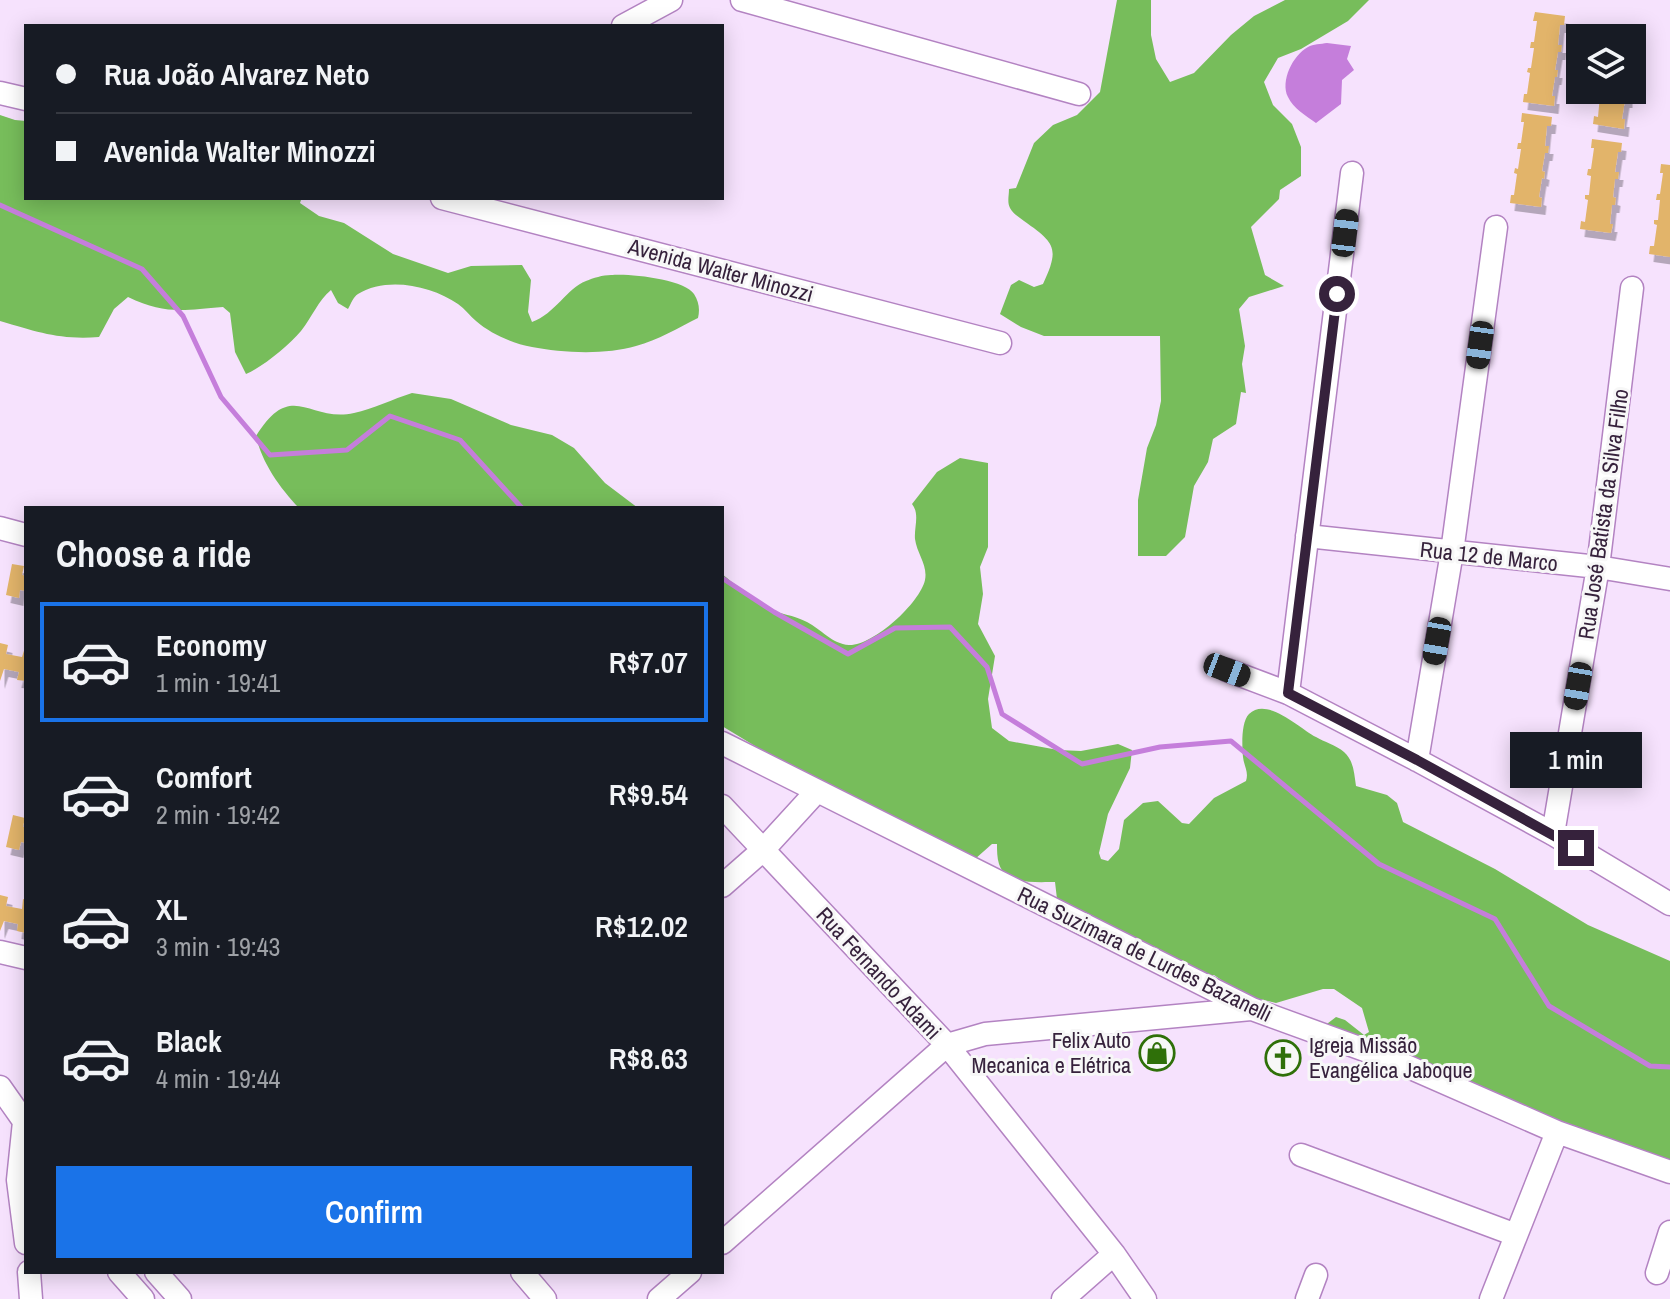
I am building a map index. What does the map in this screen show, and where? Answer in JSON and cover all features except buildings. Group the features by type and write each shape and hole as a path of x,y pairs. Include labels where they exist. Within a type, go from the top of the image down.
{"street":[{"path":"627,24 671,0"},
{"path":"742,0 1079,94"},
{"path":"0,93 24,99"},
{"path":"1288,693 1352,173"},
{"name":"Avenida Walter Minozzi","path":"450,200 1000,343"},
{"path":"1417,760 1452,552 1496,227"},
{"name":"Rua José Batista da Silva Filho","path":"1553,834 1598,567 1632,288"},
{"path":"0,528 24,534"},
{"name":"Rua 12 de Marco","path":"1307,536 1598,567 1670,579"},
{"path":"1227,670 1288,693 1417,760 1553,834 1670,904"},
{"name":"Rua Suzimara de Lurdes Bazanelli","path":"724,744 1252,1009 1395,1061 1557,1132 1670,1172"},
{"path":"724,884 763,850 817,791"},
{"name":"Rua Fernando Adami","path":"724,808 947,1045 1114,1254 1145,1299"},
{"path":"0,952 24,958"},
{"path":"724,1241 947,1045 985,1034 1252,1009"},
{"path":"0,1087 24,1122"},
{"path":"24,1131 18,1180 24,1221"},
{"path":"1491,1299 1557,1132"},
{"path":"1301,1155 1516,1235"},
{"path":"1657,1273 1670,1232"},
{"path":"1063,1299 1114,1254"},
{"path":"29,1274 31,1299"},
{"path":"121,1274 143,1299"},
{"path":"158,1274 180,1299"},
{"path":"524,1274 545,1299"},
{"path":"659,1299 688,1274"},
{"path":"1307,1299 1316,1275"}],"green space":[{"path":"1117,0 1151,0 1151,35 1156,59 1170,82 1194,73 1254,16 1285,0 1369,0 1348,21 1301,49 1278,58 1264,82 1273,105 1292,124 1301,147 1301,176 1280,190 1279,199 1251,227 1265,275 1284,286 1249,297 1239,309 1245,346 1242,364 1246,393 1241,392 1236,424 1213,439 1208,462 1194,486 1185,537 1166,556 1138,556 1138,500 1147,448 1161,401 1160,336 1044,336 1000,314 1011,285 1019,280 1034,287 1043,284 1053,254 1048,241 1011,210 1009,189 1016,188 1034,143 1053,125 1077,115 1100,92"},
{"path":"0,115 24,121 24,200 301,200 300,203 319,216 344,223 393,254 448,273 471,266 522,265 531,280 528,312 532,322 547,313 579,284 608,275 642,276 680,284 694,294 699,309 698,318 636,346 611,351 570,352 532,347 502,337 482,326 458,304 423,288 382,285 356,295 348,309 338,303 331,290 296,337 268,361 246,374 235,352 230,313 223,307 164,309 128,297 114,309 99,337 85,338 49,334 0,321"},
{"path":"412,393 451,399 511,425 552,435 574,448 605,483 635,506 297,506 273,475 256,436 280,409 291,406 338,414 368,409"},
{"path":"960,458 988,463 988,547 980,567 983,594 978,624 995,656 988,699 992,728 1009,741 1058,750 1081,751 1118,744 1132,750 1130,768 1108,814 1099,853 1101,859 1108,861 1119,849 1124,820 1143,803 1158,801 1182,823 1189,824 1214,798 1246,781 1242,741 1246,718 1256,709 1274,711 1344,752 1352,763 1356,786 1387,795 1397,803 1403,822 1495,869 1588,925 1670,961 1670,1173 1319,1030 1336,1017 1364,1035 1369,1032 1362,1008 1334,989 1323,989 1276,1003 1243,995 1214,975 1186,978 1057,899 1055,882 1023,881 1008,876 999,864 997,844 992,844 975,859 786,765 724,727 724,576 760,605 807,622 837,642 849,645 870,638 905,611 925,580 925,569 915,539 916,516 912,504 937,472"}],"shaded area":[{"path":"1312,45 1351,46 1347,59 1354,70 1342,80 1341,104 1316,123 1300,112 1288,97 1287,76 1303,51"}],"waterway":[{"path":"0,205 142,269 183,316 221,397 270,455 347,450 390,416 460,440 520,506"},
{"path":"724,579 848,654 895,628 950,627 987,667 1002,714 1082,764 1160,747 1231,741 1379,864 1495,919 1549,1006 1650,1066 1670,1067"}],"place":[{"name":"Felix Auto Mecanica e Elétrica","path":"1157,1053"},
{"name":"Igreja Missão Evangélica Jaboque","path":"1283,1058"}],"route":[{"path":"1337,294 1288,693 1576,848"}]}
